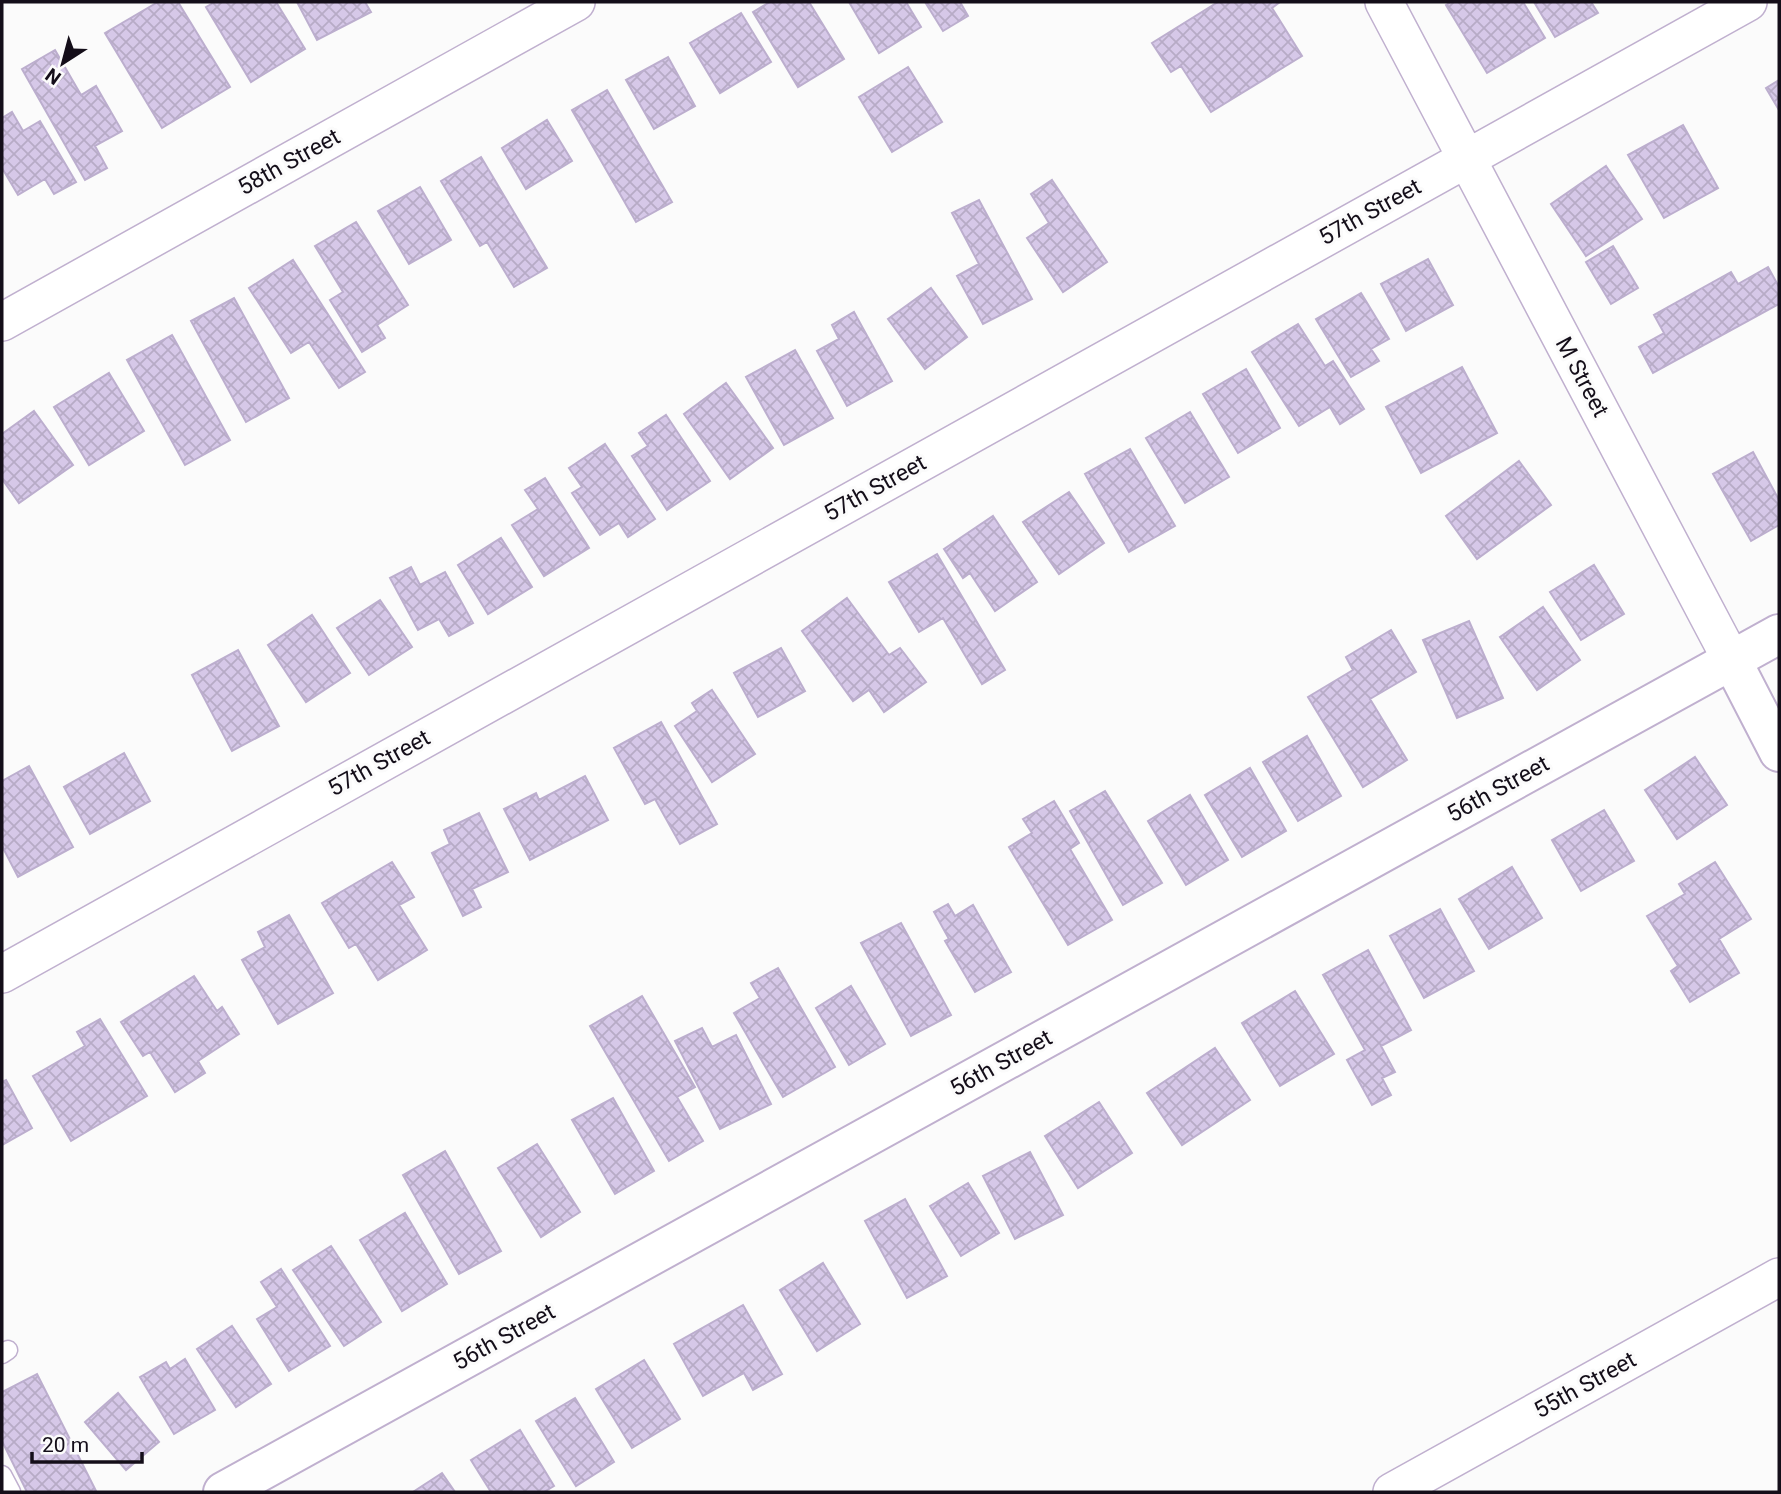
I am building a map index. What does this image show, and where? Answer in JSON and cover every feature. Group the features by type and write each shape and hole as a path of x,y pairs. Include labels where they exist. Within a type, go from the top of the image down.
{"street":[{"name":"58th Street","path":"2,322 576,2"},
{"name":"M Street","path":"1384,2 1779,752"},
{"name":"57th Street","path":"2,974 1748,2"},
{"name":"56th Street","path":"223,1492 1779,634"},
{"name":"55th Street","path":"1391,1492 1779,1277"}],"lane":[{"path":"2,1475 11,1492"}],"building":[{"path":"158,2 178,2 230,87 162,128 105,33"},
{"path":"215,2 276,2 305,49 251,82 206,7"},
{"path":"297,2 365,2 371,12 317,40"},
{"path":"770,2 809,2 844,59 798,87 753,12"},
{"path":"849,2 906,2 921,27 879,53"},
{"path":"925,2 960,2 968,16 943,31"},
{"path":"1218,2 1280,2 1272,8 1302,56 1211,112 1181,66 1171,72 1152,43"},
{"path":"1451,2 1523,2 1545,38 1487,73 1446,5"},
{"path":"1534,2 1591,2 1598,13 1555,37"},
{"path":"741,13 771,62 720,93 690,43"},
{"path":"55,50 81,95 96,86 122,131 95,146 107,168 85,180 22,69"},
{"path":"668,57 695,106 654,129 626,80"},
{"path":"908,67 942,122 892,152 859,97"},
{"path":"1779,80 1779,110 1766,88"},
{"path":"607,90 672,202 636,222 572,110"},
{"path":"12,112 23,131 40,121 76,182 54,194 45,179 18,195 2,168 2,118"},
{"path":"547,120 572,161 526,189 502,148"},
{"path":"1683,125 1718,188 1664,218 1628,155"},
{"path":"481,157 547,268 514,287 487,242 480,246 441,181"},
{"path":"1606,166 1642,219 1586,256 1551,204"},
{"path":"1052,180 1107,262 1063,292 1027,238 1049,223 1031,194"},
{"path":"420,187 451,240 409,264 378,211"},
{"path":"979,200 1032,299 983,324 957,276 979,264 952,213"},
{"path":"356,222 408,305 377,325 385,338 362,352 330,300 343,292 315,246"},
{"path":"1613,246 1638,288 1611,304 1586,262"},
{"path":"1428,259 1453,305 1406,331 1381,284"},
{"path":"293,260 365,372 339,388 309,342 291,353 249,288"},
{"path":"1768,267 1779,287 1779,304 1653,373 1639,347 1664,333 1654,315 1731,272 1738,284"},
{"path":"931,288 967,337 925,369 888,319"},
{"path":"1361,293 1389,339 1371,349 1379,361 1351,377 1316,319"},
{"path":"234,298 289,398 246,422 191,321"},
{"path":"854,312 892,381 847,406 817,351 839,339 832,325"},
{"path":"1298,324 1325,366 1333,361 1364,409 1340,424 1330,407 1299,426 1252,352"},
{"path":"172,335 230,440 185,465 127,360"},
{"path":"795,350 833,418 784,445 746,377"},
{"path":"1462,367 1497,433 1421,473 1386,407"},
{"path":"1246,369 1280,428 1238,453 1203,394"},
{"path":"109,373 144,431 89,465 54,407"},
{"path":"726,383 773,448 730,479 684,414"},
{"path":"34,411 73,465 19,503 2,479 2,434"},
{"path":"1190,412 1229,477 1185,503 1146,438"},
{"path":"666,415 710,481 667,510 632,456 648,446 639,433"},
{"path":"605,444 655,519 628,537 619,523 600,535 572,493 582,487 569,468"},
{"path":"1130,449 1175,526 1129,552 1085,474"},
{"path":"1753,452 1779,500 1779,525 1751,541 1713,474"},
{"path":"1519,461 1551,505 1477,559 1446,516"},
{"path":"545,478 589,548 544,576 512,525 538,509 525,490"},
{"path":"1069,492 1104,543 1059,574 1023,522"},
{"path":"993,516 1037,582 995,611 970,573 963,578 944,549"},
{"path":"501,538 532,587 488,614 458,565"},
{"path":"937,554 1005,670 982,684 943,618 919,632 889,582"},
{"path":"1594,565 1624,614 1581,640 1550,592"},
{"path":"411,567 420,585 445,572 473,623 449,636 439,619 418,630 390,578"},
{"path":"847,598 889,655 900,648 926,682 884,712 869,690 853,701 802,631"},
{"path":"380,600 412,647 369,675 337,628"},
{"path":"1543,607 1580,660 1537,690 1500,637"},
{"path":"312,615 350,673 306,702 268,645"},
{"path":"1469,621 1503,698 1457,718 1423,640"},
{"path":"1391,630 1416,672 1370,699 1407,760 1363,787 1308,697 1353,670 1346,657"},
{"path":"781,648 805,691 758,717 734,673"},
{"path":"238,650 279,726 232,751 192,675"},
{"path":"712,690 755,754 712,782 675,726 697,711 692,703"},
{"path":"661,722 717,824 680,844 655,799 645,804 614,748"},
{"path":"1307,736 1341,796 1298,821 1263,762"},
{"path":"124,753 150,801 90,834 64,787"},
{"path":"1695,757 1727,805 1677,839 1645,790"},
{"path":"29,766 73,847 18,877 2,846 2,781"},
{"path":"1250,768 1286,831 1242,857 1205,795"},
{"path":"585,776 608,820 530,860 504,809 536,793 539,800"},
{"path":"1105,791 1162,883 1123,905 1070,811"},
{"path":"1190,795 1228,860 1186,885 1148,821"},
{"path":"1054,801 1079,843 1070,849 1112,920 1068,945 1009,847 1032,833 1023,819"},
{"path":"1604,810 1634,861 1581,891 1552,840"},
{"path":"479,813 508,872 472,889 481,907 463,916 432,853 450,844 444,830"},
{"path":"392,862 414,897 399,905 427,950 378,980 356,944 349,948 322,903"},
{"path":"1715,862 1751,919 1719,939 1739,973 1690,1002 1671,971 1678,966 1647,916 1685,894 1679,884"},
{"path":"1512,867 1542,918 1489,949 1459,899"},
{"path":"948,904 955,916 973,905 1011,972 975,992 945,941 949,939 934,912"},
{"path":"1440,909 1474,971 1424,998 1390,936"},
{"path":"289,915 333,993 278,1024 242,960 265,947 258,932"},
{"path":"901,923 951,1015 911,1036 861,943"},
{"path":"1368,950 1411,1030 1381,1046 1395,1072 1382,1078 1391,1095 1372,1105 1347,1060 1365,1050 1323,975"},
{"path":"778,968 835,1067 783,1097 734,1013 760,998 751,983"},
{"path":"194,976 217,1011 222,1007 239,1034 198,1061 205,1073 175,1092 150,1052 143,1056 121,1022"},
{"path":"851,986 885,1044 849,1065 816,1008"},
{"path":"1295,991 1334,1054 1280,1086 1242,1023"},
{"path":"642,996 695,1087 677,1097 703,1141 669,1161 590,1026"},
{"path":"100,1019 147,1096 71,1141 33,1076 85,1046 77,1032"},
{"path":"702,1028 712,1047 736,1035 771,1104 720,1129 675,1041"},
{"path":"1215,1048 1250,1100 1182,1145 1147,1093"},
{"path":"6,1080 32,1128 2,1145 2,1082"},
{"path":"613,1098 654,1171 615,1194 572,1120"},
{"path":"1099,1102 1132,1153 1078,1188 1045,1136"},
{"path":"537,1144 580,1212 541,1237 498,1168"},
{"path":"445,1151 501,1251 459,1274 403,1175"},
{"path":"1030,1152 1063,1215 1015,1239 983,1176"},
{"path":"968,1183 999,1233 961,1256 930,1206"},
{"path":"905,1199 947,1276 907,1298 865,1221"},
{"path":"405,1213 447,1284 402,1311 360,1240"},
{"path":"331,1246 381,1322 344,1346 293,1270"},
{"path":"823,1263 860,1324 817,1351 780,1290"},
{"path":"281,1269 330,1346 289,1371 257,1319 277,1307 261,1282"},
{"path":"743,1305 782,1374 753,1390 744,1373 703,1396 674,1344"},
{"path":"232,1326 271,1384 236,1407 197,1349"},
{"path":"185,1359 215,1410 174,1434 140,1377 166,1362 170,1369"},
{"path":"644,1360 680,1419 632,1448 596,1389"},
{"path":"37,1374 96,1491 27,1492 2,1441 2,1392"},
{"path":"118,1393 159,1442 126,1470 85,1422"},
{"path":"575,1398 614,1462 576,1486 536,1421"},
{"path":"520,1430 554,1486 544,1492 491,1492 471,1460"},
{"path":"442,1473 455,1492 413,1492"}]}
